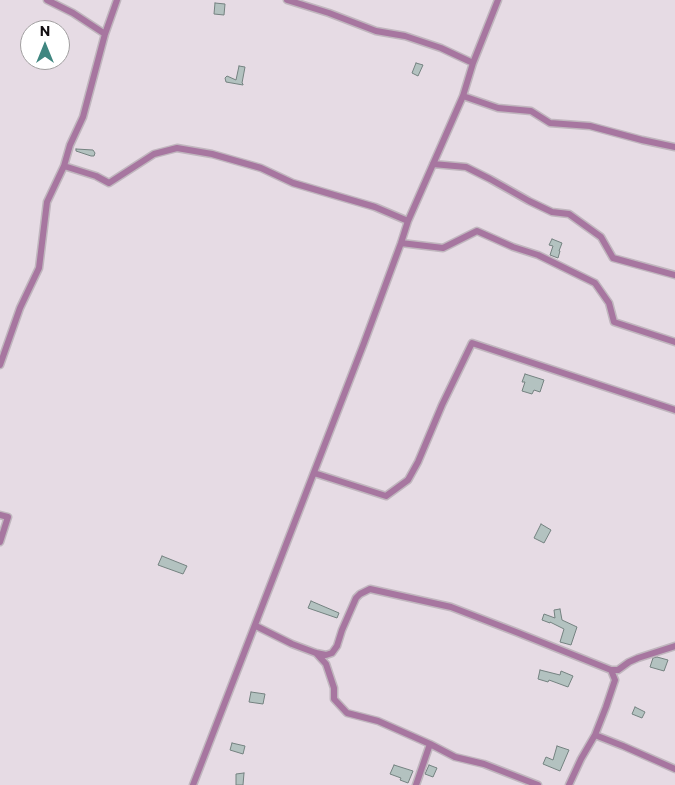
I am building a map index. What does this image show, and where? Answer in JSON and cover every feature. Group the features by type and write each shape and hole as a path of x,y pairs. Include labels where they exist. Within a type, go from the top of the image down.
{"street":[{"path":"47,0 73,13 105,34"},
{"path":"0,365 20,308 38,268 47,202 64,166 70,145 83,117 105,34 117,0"},
{"path":"287,0 329,13 376,31 406,36 441,48 473,63"},
{"path":"193,785 256,626 408,221 463,96 473,63 498,0"},
{"path":"463,96 498,108 531,111 550,123 590,126 675,147"},
{"path":"64,166 96,176 109,183 154,154 177,148 212,154 261,168 293,183 376,208 408,221"},
{"path":"433,164 466,167 552,212 569,214 601,237 613,258 675,275"},
{"path":"401,243 443,248 476,231 513,247 538,255 595,283 609,303 614,322 675,342"},
{"path":"314,473 386,496 408,480 472,343 675,410"},
{"path":"0,515 8,517 0,542"},
{"path":"256,626 292,644 326,655 332,653 337,646 356,598 370,589 451,607 611,670 618,670 638,658 675,646"},
{"path":"316,653 326,664 334,688 334,699 347,713 378,721 455,757 484,764 538,785"},
{"path":"569,785 595,735 614,680 611,670"},
{"path":"595,735 675,769"},
{"path":"416,785 430,744"}],"building":[{"path":"215,3 225,4 224,15 214,14"},
{"path":"416,63 423,65 418,76 412,73"},
{"path":"239,66 245,67 243,85 226,82 225,78 227,76 236,80"},
{"path":"76,149 93,150 95,153 94,156 91,156 76,151"},
{"path":"552,239 562,243 558,258 550,255 553,246 549,245"},
{"path":"525,374 544,380 540,392 534,390 532,394 522,391 525,382 522,382"},
{"path":"541,524 551,530 544,543 534,538"},
{"path":"162,556 187,566 183,574 158,565"},
{"path":"311,601 339,613 337,618 308,608"},
{"path":"560,609 562,620 577,627 571,645 560,642 564,629 542,620 544,614 555,618 554,610"},
{"path":"657,657 668,660 664,671 650,667 653,658"},
{"path":"540,670 560,675 561,671 573,676 568,687 549,680 548,682 538,679"},
{"path":"251,692 265,694 263,704 249,702"},
{"path":"635,707 645,712 642,718 632,714"},
{"path":"232,743 245,746 243,754 230,750"},
{"path":"557,746 569,750 560,771 543,764 546,757 553,760"},
{"path":"394,765 413,771 408,783 390,774"},
{"path":"429,765 437,768 433,777 425,774"},
{"path":"244,773 243,785 236,785 236,774"}]}
